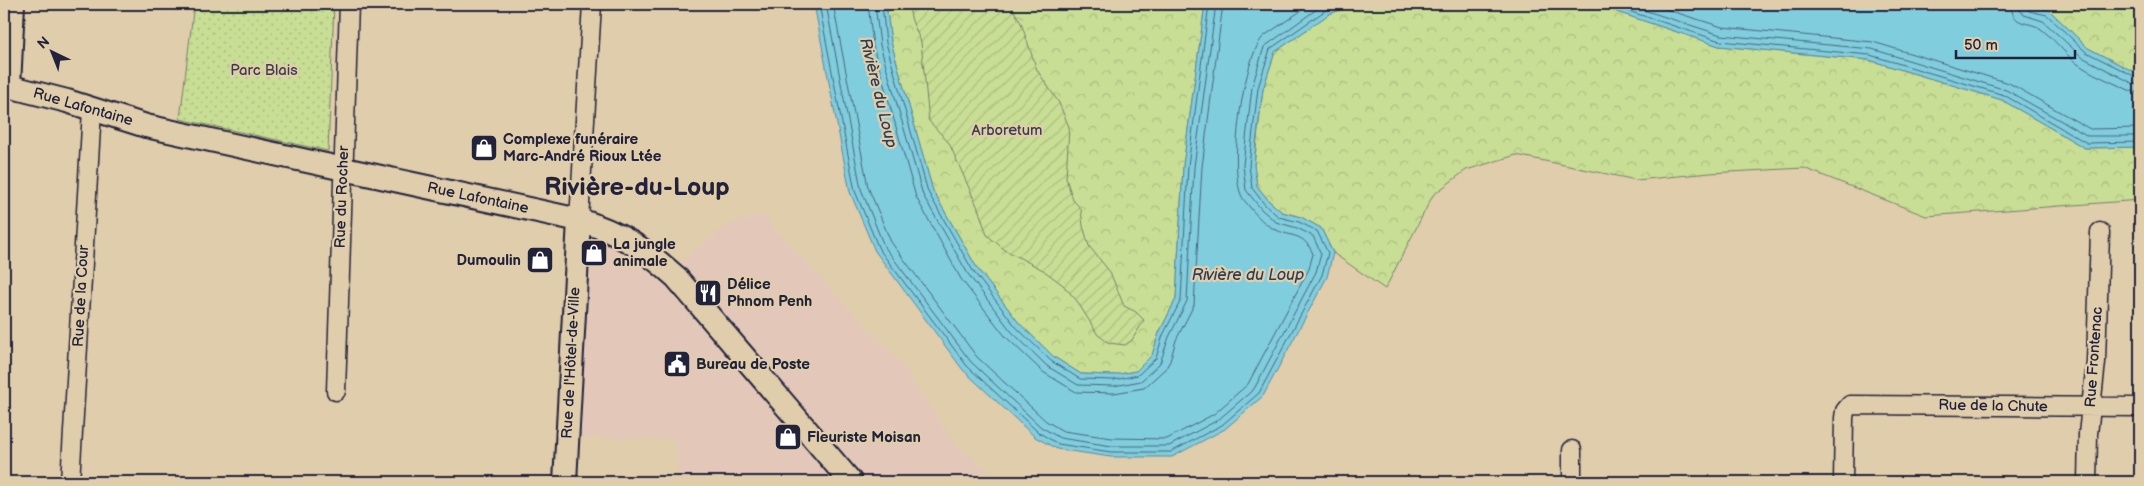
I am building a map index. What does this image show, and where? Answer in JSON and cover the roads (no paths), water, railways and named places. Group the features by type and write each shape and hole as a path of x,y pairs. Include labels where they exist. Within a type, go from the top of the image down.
{"main road":[{"path":"6,86 13,4"},
{"name":"Rue Lafontaine","path":"6,86 67,101 146,126 579,220 603,228 631,241 655,258 676,277 851,482"},
{"name":"Rue de l'Hôtel-de-Ville","path":"565,482 579,220"}],"street":[{"name":"Rue du Rocher","path":"336,391 350,4"},
{"name":"Rue de l'Hôtel-de-Ville","path":"579,220 592,4"},
{"name":"Rue de la Cour","path":"70,482 92,110"},
{"name":"Rue Frontenac","path":"2087,482 2088,434 2096,362 2100,232"},
{"name":"Rue de la Chute","path":"1843,482 1844,418 1847,407 1855,404 2140,407"},
{"path":"1572,450 1572,482"}],"water":[{"name":"Rivière du Loup","path":"814,4 886,4 891,42 933,191 977,268 1019,323 1054,357 1081,374 1114,375 1136,371 1152,355 1159,333 1176,299 1183,166 1205,4 1357,4 1329,14 1275,52 1263,89 1254,165 1257,186 1269,201 1282,212 1301,217 1321,228 1333,253 1327,277 1263,396 1225,429 1172,457 1111,457 1057,449 1035,437 963,370 875,251 850,192"},
{"path":"1593,4 2021,4 2049,10 2088,48 2140,75 2140,147 2085,148 2002,100 1869,60 1719,46"}],"place":[{"name":"Complexe funéraire Marc-André Rioux Ltée","path":"484,148"},
{"name":"La jungle animale","path":"594,253"},
{"name":"Dumoulin","path":"540,260"},
{"name":"Délice Phnom Penh","path":"708,293"},
{"name":"Bureau de Poste","path":"677,364"},
{"name":"Fleuriste Moisan","path":"788,437"}],"district":[{"name":"Rivière-du-Loup","path":"637,187"}],"park label":[{"name":"Parc Blais","path":"264,70"},
{"name":"Arboretum","path":"1007,130"}]}
